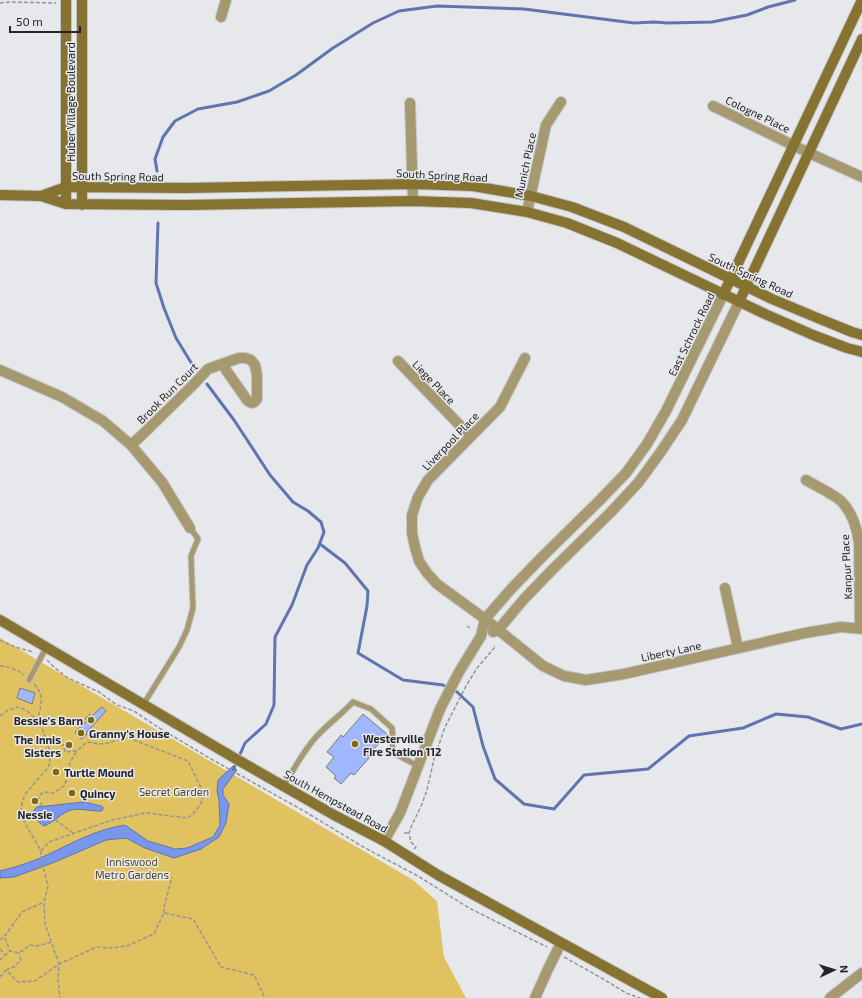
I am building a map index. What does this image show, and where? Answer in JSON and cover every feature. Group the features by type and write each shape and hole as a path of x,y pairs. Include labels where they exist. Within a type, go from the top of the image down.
{"street":[{"name":"Huber Village Boulevard","path":"82,0 82,204"},
{"path":"222,17 226,0"},
{"name":"East Schrock Road","path":"384,841 400,813 440,709 458,672 481,636 485,619 543,556 626,473 647,444 666,411 731,279 862,0"},
{"name":"Huber Village Boulevard","path":"66,1 66,204"},
{"path":"481,636 498,630 524,599 638,483 682,420 862,39"},
{"name":"Munich Place","path":"528,212 546,125 561,102"},
{"path":"410,103 413,201"},
{"name":"Cologne Place","path":"713,106 862,177"},
{"name":"South Spring Road","path":"41,196 66,187 186,188 413,184 473,186 531,196 572,207 624,228 820,320 862,335"},
{"name":"South Spring Road","path":"0,195 41,196 66,204 186,205 413,201 471,203 528,212 567,223 617,243 723,295 813,335 862,352"},
{"name":"Brook Run Court","path":"131,445 208,369 224,363 239,358 251,360 255,365 258,376 256,401 250,403 247,400 226,370 224,363"},
{"name":"Liverpool Place","path":"498,630 437,584 427,573 419,561 415,547 412,533 412,515 418,496 428,480 500,406 525,358"},
{"name":"Liege Place","path":"398,361 470,436"},
{"path":"0,370 62,397 103,421 131,445 162,482 190,528"},
{"name":"Kanpur Place","path":"806,480 839,500 847,508 853,520 859,543 861,628"},
{"path":"725,588 738,648"},
{"name":"South Hempstead Road","path":"0,620 44,651 143,705 334,815 384,841 438,875 662,998"},
{"name":"Liberty Lane","path":"498,630 543,666 564,676 586,680 624,674 805,633 841,627 861,628"},
{"path":"535,998 561,943"},
{"path":"830,998 862,973"}],"lane":[{"path":"143,705 187,630 193,608 191,556 198,539 190,528"},
{"path":"29,680 44,651"},
{"path":"284,786 304,753 316,737 353,702 371,709 392,728 392,752 418,766"}],"path":[{"path":"0,3 53,3 66,1"},
{"path":"0,640 13,647 35,652 44,651 55,668 68,678 99,692 118,705 134,711 211,759 304,811 365,848 418,876 469,908 546,947"},
{"path":"416,847 411,842 409,833 410,827 422,804 427,790 434,759 445,727 467,684 477,668 495,646"},
{"path":"0,716 8,710 18,707 26,710 38,721 48,744 50,752 50,762 48,768 25,794 21,806 22,818 41,851"},
{"path":"60,998 58,979 59,964 45,924 44,902 48,886 40,858 41,851 49,842 73,834 112,820 146,813 188,818 199,807 203,794 188,761 126,737 109,743 101,744 87,742 77,751 70,762 64,786 54,793 42,793 39,796 39,801 47,815 73,834"},
{"path":"48,744 64,745 65,752 77,751"},
{"path":"404,833 409,833"},
{"path":"6,970 18,982 35,981 59,964 96,946 112,948 128,946 154,934 164,913 164,907 172,877"},
{"path":"0,940 4,937 22,912 44,902"},
{"path":"164,913 193,919 221,967 254,975 265,998"},
{"path":"0,977 6,970 22,960 19,953 10,950 4,937"},
{"path":"19,953 30,945 37,946 52,942"},
{"path":"0,948 5,955"},
{"path":"0,960 10,950"},
{"path":"567,959 626,993 641,998"}],"green space":[{"name":"Inniswood Metro Gardens","path":"0,638 413,880 437,901 444,957 466,998 0,998"}],"water":[{"path":"233,766 237,770 223,789 223,795 229,804 226,823 219,837 201,849 174,858 145,848 126,838 106,840 55,862 14,877 0,878 0,871 36,860 85,837 125,825 148,841 175,849 187,848 213,837 220,825 219,800 217,791 218,780"},
{"path":"84,802 101,806 103,809 102,811 80,809 70,810 44,826 38,821 35,815 34,810 37,807"}],"building":[{"path":"20,688 35,693 32,704 17,698"},
{"path":"102,707 106,711 81,739 75,732 87,721 85,719 90,714 92,716"},
{"name":"Westerville Fire Station 112","path":"363,714 387,734 354,775 351,773 341,784 334,778 336,776 326,767 334,757 327,752 341,735 343,737"}],"waterway":[{"path":"157,171 155,159 163,137 175,121 198,109 237,102 269,91 296,75 333,48 373,23 399,11 437,6 524,9 634,23 712,22 747,15 768,7 795,0"},
{"path":"158,223 156,283 176,338 195,369"},
{"path":"207,384 234,420 270,475 293,502 308,511 321,522 324,532 318,548 307,565 292,605 275,637 274,705 266,724 245,743 233,770"},
{"path":"320,544 345,563 368,591 367,606 358,653 403,680 443,685 457,692 473,707 483,746 495,779 524,804 554,809 584,775 648,769 689,736 743,728 776,714 808,717 841,729 862,724"}],"place":[{"name":"Bessie's Barn","path":"91,720"},
{"name":"Granny's House","path":"81,733"},
{"name":"Westerville Fire Station 112","path":"355,744"},
{"name":"The Innis Sisters","path":"69,745"},
{"name":"Turtle Mound","path":"56,772"},
{"name":"Quincy","path":"72,793"},
{"name":"Nessie","path":"35,801"}],"park label":[{"name":"Secret Garden","path":"174,791"}]}
